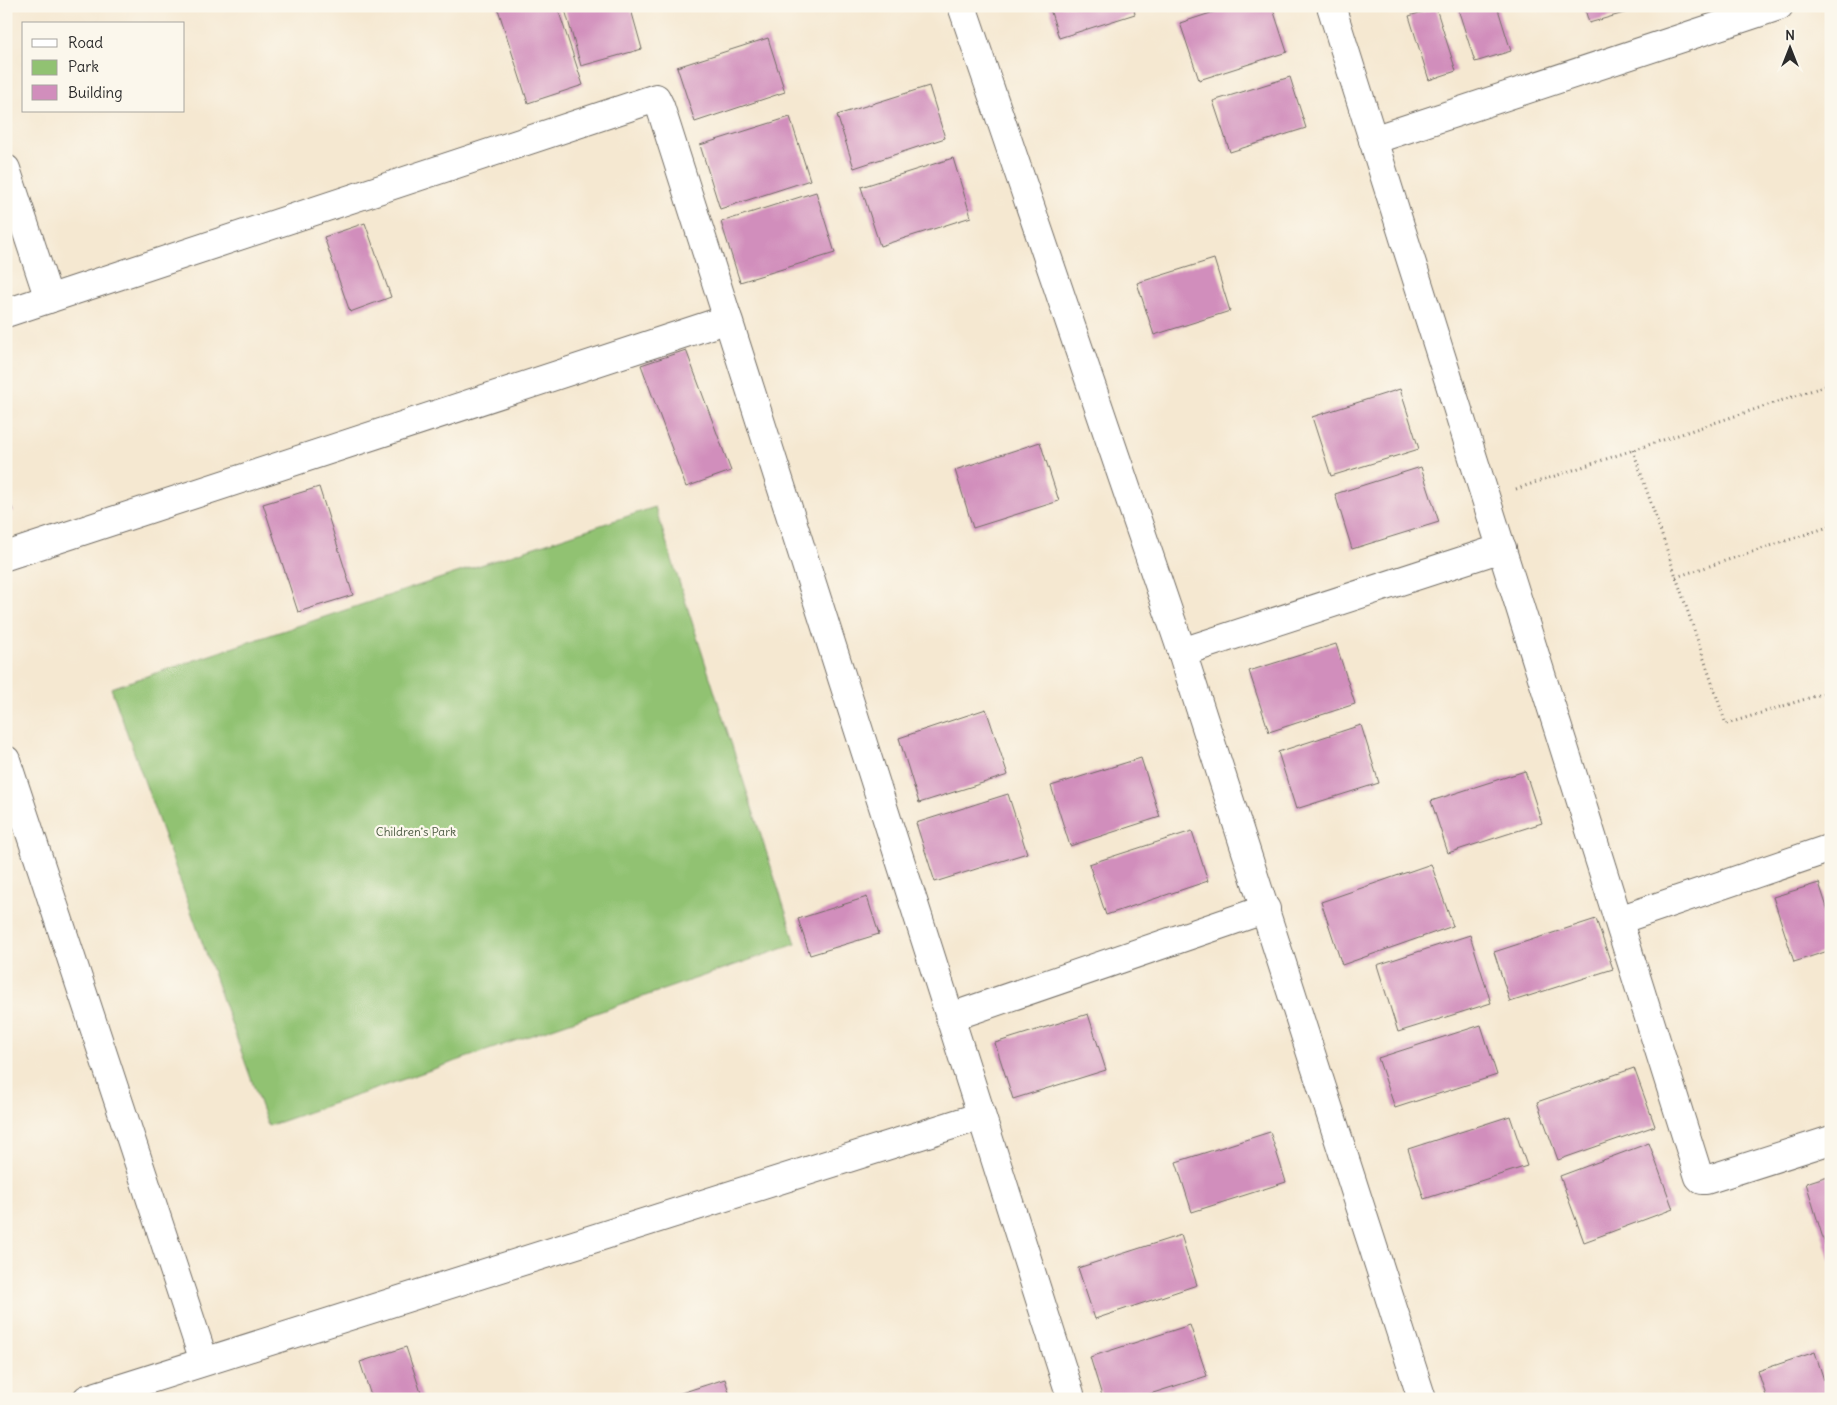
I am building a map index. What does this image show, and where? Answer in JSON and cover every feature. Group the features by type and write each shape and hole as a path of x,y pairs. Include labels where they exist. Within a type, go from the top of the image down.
{"street":[{"path":"962,6 1182,652 1422,1399"},
{"path":"1331,6 1699,1177 1702,1180 1831,1140"},
{"path":"1373,140 1779,6"},
{"path":"6,313 656,98 951,1017 1070,1399"},
{"path":"6,169 49,299"},
{"path":"6,556 728,319"},
{"path":"1182,652 1502,548"},
{"path":"6,760 204,1361"},
{"path":"1619,920 1831,848"},
{"path":"951,1017 1266,909"},
{"path":"87,1399 981,1116"}],"path":[{"path":"1486,499 1831,384"},
{"path":"1825,385 1831,401"},
{"path":"1633,450 1726,724 1831,692"},
{"path":"1676,577 1831,526"}],"green space":[{"name":"Children's Park","path":"655,507 796,944 268,1126 111,688"}],"building":[{"path":"497,6 557,6 583,85 528,103"},
{"path":"564,6 630,6 642,49 581,66"},
{"path":"1049,6 1133,6 1135,14 1059,38"},
{"path":"1232,6 1272,6 1287,52 1199,80 1180,23"},
{"path":"1457,6 1497,6 1511,51 1475,62"},
{"path":"1584,6 1630,6 1631,11 1589,23"},
{"path":"1436,8 1456,71 1429,80 1409,16"},
{"path":"768,38 785,92 695,122 677,67"},
{"path":"1290,77 1306,128 1230,152 1213,101"},
{"path":"929,86 945,138 854,168 837,115"},
{"path":"790,117 810,180 720,209 700,145"},
{"path":"953,158 971,217 880,246 861,187"},
{"path":"816,192 835,253 740,282 721,222"},
{"path":"365,223 391,297 350,312 324,237"},
{"path":"1214,259 1230,311 1154,335 1137,283"},
{"path":"686,350 731,471 686,487 641,365"},
{"path":"1400,389 1419,449 1331,476 1312,417"},
{"path":"1040,442 1059,501 973,528 955,470"},
{"path":"1421,467 1439,522 1352,549 1335,494"},
{"path":"319,487 353,595 298,612 263,504"},
{"path":"6,490 13,511 6,513"},
{"path":"1336,644 1355,704 1269,732 1249,671"},
{"path":"986,709 1008,775 919,803 899,738"},
{"path":"1361,725 1379,783 1296,809 1278,752"},
{"path":"1141,758 1160,817 1070,846 1051,786"},
{"path":"1525,771 1542,823 1448,853 1431,801"},
{"path":"1008,794 1027,853 935,882 916,823"},
{"path":"1192,831 1208,881 1106,915 1089,864"},
{"path":"1431,864 1453,926 1342,965 1321,902"},
{"path":"1819,883 1831,920 1831,950 1794,962 1773,897"},
{"path":"867,897 879,934 810,955 798,919"},
{"path":"1596,919 1613,969 1510,1002 1494,952"},
{"path":"1470,935 1491,1003 1398,1032 1377,965"},
{"path":"1088,1014 1106,1070 1013,1099 995,1043"},
{"path":"1481,1025 1497,1075 1395,1108 1378,1058"},
{"path":"1634,1068 1655,1126 1558,1160 1537,1102"},
{"path":"1510,1116 1527,1166 1424,1199 1408,1149"},
{"path":"1270,1132 1286,1182 1192,1212 1176,1162"},
{"path":"1649,1143 1673,1209 1584,1242 1560,1176"},
{"path":"1831,1175 1831,1261 1830,1261 1806,1183"},
{"path":"1181,1235 1197,1285 1095,1319 1078,1268"},
{"path":"1190,1325 1207,1376 1134,1399 1103,1399 1090,1357"},
{"path":"406,1347 423,1399 372,1399 360,1362"},
{"path":"1815,1352 1830,1399 1767,1399 1758,1371"},
{"path":"725,1379 731,1399 680,1399 678,1394"}]}
